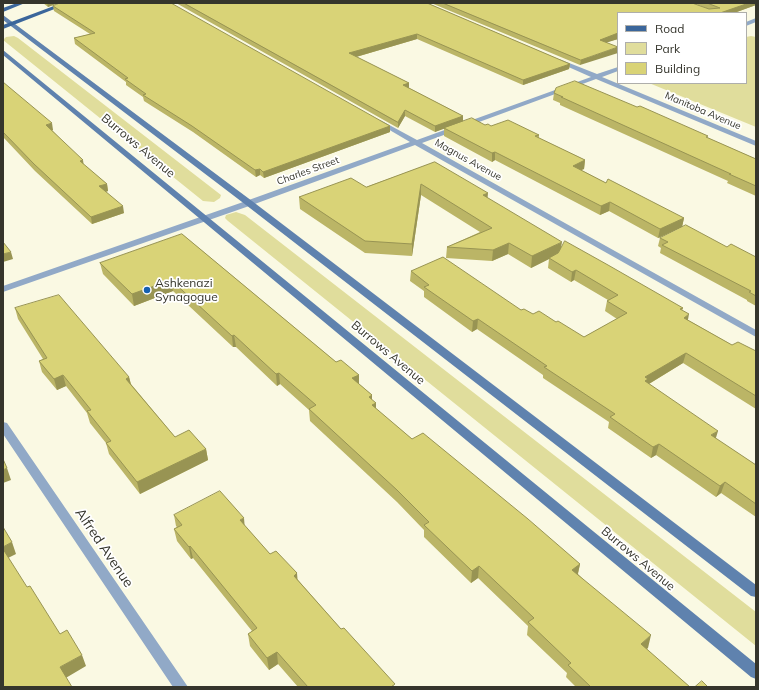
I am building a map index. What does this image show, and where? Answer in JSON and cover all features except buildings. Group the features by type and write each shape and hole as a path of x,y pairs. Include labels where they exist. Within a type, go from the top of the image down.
{"main road":[{"path":"3,10 22,3"},
{"path":"7,25 67,3"}],"street":[{"name":"Burrows Avenue","path":"3,17 7,25 248,203 756,592"},
{"name":"Burrows Avenue","path":"3,52 756,673"},
{"name":"Manitoba Avenue","path":"551,58 756,144"},
{"name":"Charles Street","path":"3,289 617,70"},
{"name":"Magnus Avenue","path":"372,117 756,334"},
{"name":"Alfred Avenue","path":"3,426 181,687"}],"green space":[{"path":"14,36 221,195 220,198 214,202 203,201 3,40 6,37"},
{"path":"747,37 756,37 756,127 651,84 747,84"},
{"path":"236,212 245,215 756,612 756,646 225,218 226,215"}],"place":[{"name":"Ashkenazi Synagogue","path":"147,290"}]}
